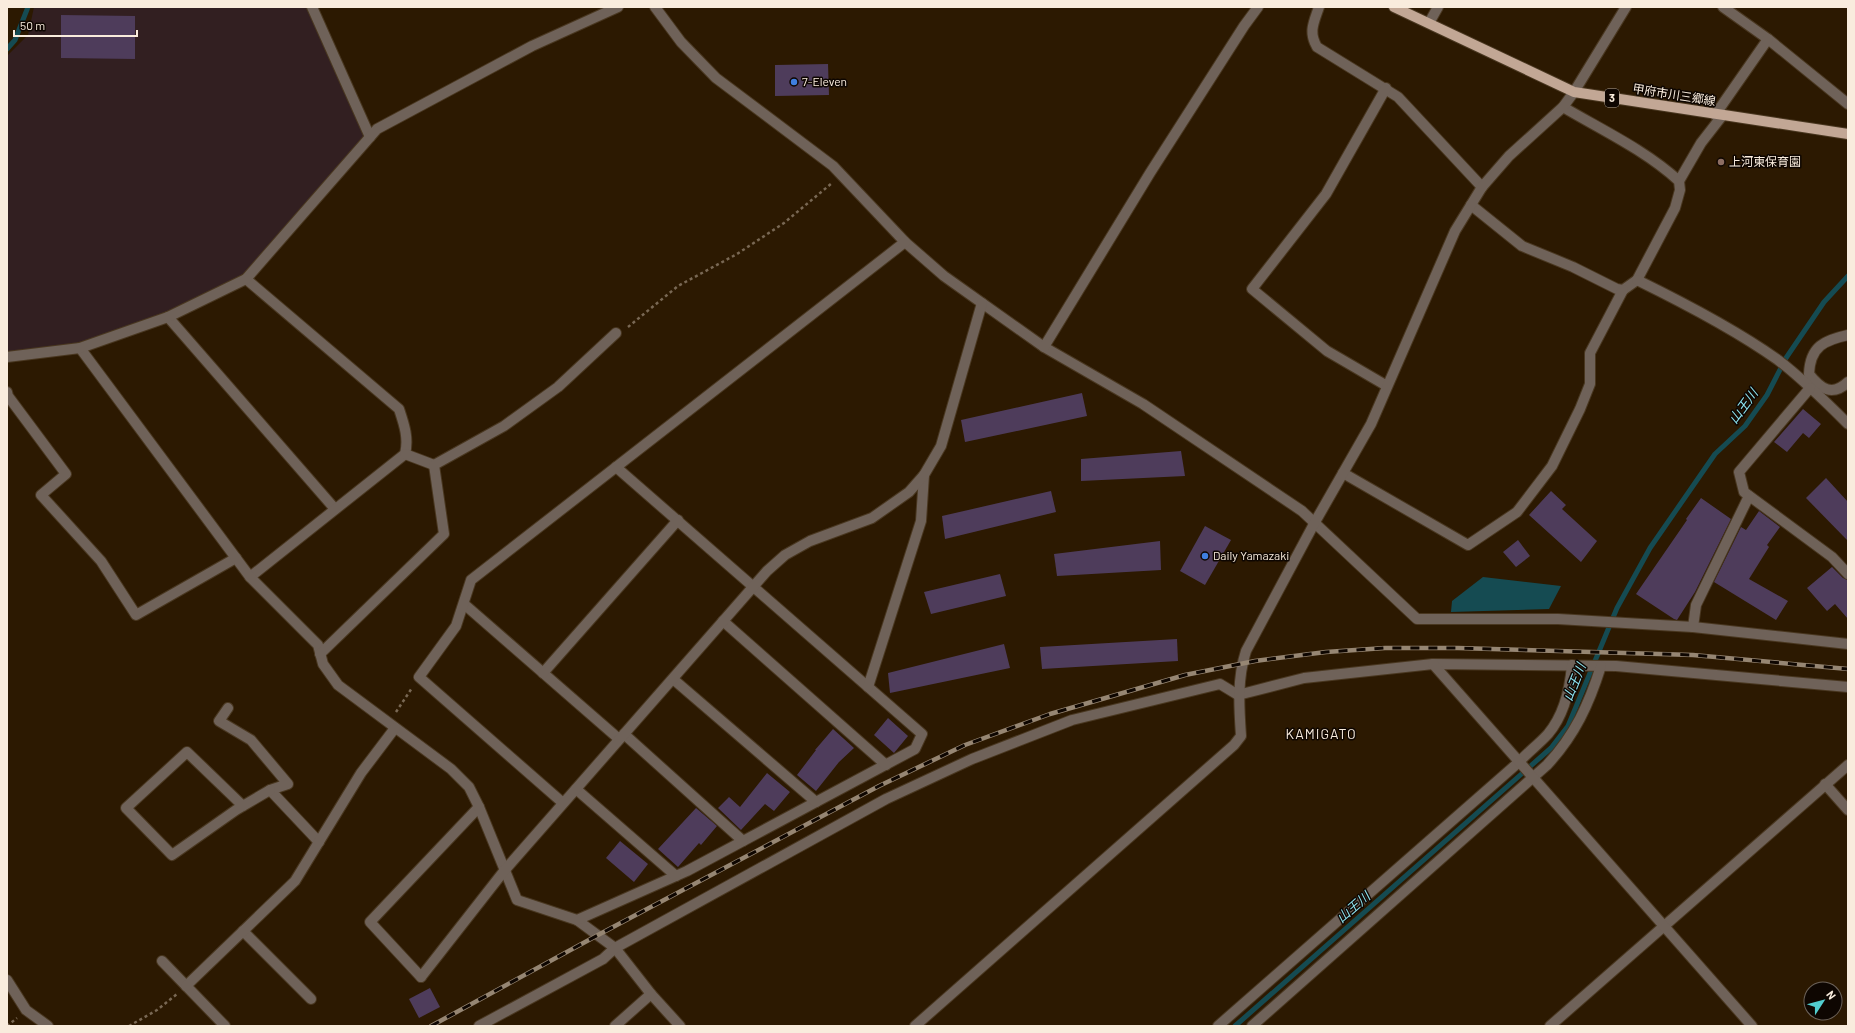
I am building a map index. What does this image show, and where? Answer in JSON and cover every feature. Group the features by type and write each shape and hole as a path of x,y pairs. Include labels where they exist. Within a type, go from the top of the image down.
{"main road":[{"name":"甲府市川三郷線","path":"1394,7 1574,92 1848,134"}],"street":[{"path":"312,7 370,138"},
{"path":"7,357 80,348 168,317 246,279 377,129 532,46 618,7"},
{"path":"655,7 681,42 716,78 833,166 905,242 944,276 1044,347 1143,404 1295,506 1315,522 1417,619 1558,619 1618,622 1693,627 1848,644"},
{"path":"1044,347 1150,173 1244,26 1258,7"},
{"path":"1319,7 1313,25 1312,38 1317,46 1386,88 1398,97 1482,187"},
{"path":"1429,23 1438,7"},
{"path":"915,1026 1234,745 1241,736 1238,696 1242,664 1246,651 1315,522 1371,424 1455,230 1482,187 1509,156 1563,107 1574,92 1626,7"},
{"path":"1723,7 1768,38 1848,104"},
{"path":"1343,473 1468,544 1517,512 1552,466 1580,409 1590,384 1590,353 1623,290 1638,280 1675,208 1680,190 1679,181 1718,115 1768,38"},
{"path":"1386,88 1326,194 1252,289 1327,351 1387,386"},
{"path":"1563,107 1646,155 1666,169 1679,181"},
{"path":"1471,205 1522,246 1573,267 1617,289 1623,290"},
{"path":"563,803 419,677 456,626 471,580 905,242"},
{"path":"246,279 400,409 406,429 407,445 405,454 250,577"},
{"path":"1638,280 1750,341 1778,360 1793,372 1848,424"},
{"path":"479,807 370,922 421,977 504,871 767,571 785,555 810,542 872,518 909,492 924,475 940,446 982,303"},
{"path":"168,317 334,509"},
{"path":"434,466 504,426 558,387 616,333"},
{"path":"1848,335 1829,339 1821,344 1814,354 1809,367 1809,374 1814,381 1825,389 1834,391 1840,389 1848,382"},
{"path":"80,348 250,577 318,645 323,664 338,685 451,769 469,787 479,807 517,900 577,920 615,948 680,1026"},
{"path":"1810,388 1739,472 1744,492 1832,557 1848,574"},
{"path":"7,392 8,396 66,474 41,495 101,561 136,615 236,558"},
{"path":"405,454 434,466"},
{"path":"320,654 444,534 434,466"},
{"path":"577,920 676,876 886,765 915,749 922,734 616,467"},
{"path":"868,687 922,521 924,475"},
{"path":"1693,627 1696,605 1749,496"},
{"path":"543,673 678,520"},
{"path":"464,604 543,673 622,737 743,841"},
{"path":"723,621 886,765"},
{"path":"1433,664 1752,1026"},
{"path":"478,1026 603,959 615,948 886,799 972,759 1072,720 1220,684 1238,696 1304,678 1433,664 1599,666 1848,687"},
{"path":"1218,1026 1519,762 1548,733 1562,710 1577,665"},
{"path":"1252,1026 1558,754 1576,727 1590,701 1599,666"},
{"path":"673,679 816,802"},
{"path":"228,708 219,721 251,740 288,784 270,790 243,806 172,855 126,808 187,752 243,806"},
{"path":"186,986 295,881 361,772 392,726"},
{"path":"1550,1026 1848,765"},
{"path":"1825,784 1848,810"},
{"path":"576,789 676,876"},
{"path":"270,790 319,842"},
{"path":"243,931 311,999"},
{"path":"162,961 225,1026"},
{"path":"7,980 26,1010 48,1026"},
{"path":"615,1026 652,994"}],"path":[{"path":"616,333 626,329 678,286 737,254 784,223 842,175"},
{"path":"392,726 419,677"},
{"path":"129,1026 156,1010 186,986"}],"shaded area":[{"path":"34,7 312,7 370,137 246,279 80,348 7,357 7,56 28,35"}],"water":[{"path":"1483,577 1561,586 1549,609 1451,612 1452,601"}],"building":[{"path":"61,15 135,16 135,59 61,58"},
{"path":"828,64 829,95 775,96 775,65"},
{"path":"1082,393 1087,416 965,442 961,420"},
{"path":"1803,409 1821,424 1809,438 1803,433 1787,452 1774,442"},
{"path":"1181,451 1185,476 1081,481 1081,459"},
{"path":"1826,478 1848,502 1848,541 1806,498"},
{"path":"1051,491 1056,512 945,539 942,516"},
{"path":"1551,491 1566,505 1562,509 1597,541 1581,562 1529,515"},
{"path":"1701,498 1731,519 1695,592 1677,620 1636,594"},
{"path":"1759,511 1780,527 1767,545 1769,547 1749,579 1788,601 1776,620 1714,582 1741,527 1746,530"},
{"name":"Daily Yamazaki","path":"1205,526 1231,540 1205,585 1180,571"},
{"path":"1518,540 1530,556 1516,567 1503,552"},
{"path":"1160,541 1161,570 1057,576 1054,554"},
{"path":"1832,567 1843,578 1848,580 1848,619 1835,604 1827,611 1807,588"},
{"path":"1000,574 1006,596 931,614 924,592"},
{"path":"1177,639 1178,661 1042,669 1040,647"},
{"path":"1004,644 1010,668 890,693 888,673"},
{"path":"888,718 908,736 894,753 874,735"},
{"path":"833,729 854,748 839,762 816,791 797,775 815,750"},
{"path":"767,773 790,792 774,811 765,804 741,830 718,808 729,797 740,807"},
{"path":"696,808 717,826 701,845 699,843 678,867 658,849"},
{"path":"620,841 648,864 634,882 606,858"},
{"path":"430,988 440,1007 419,1018 409,999"}],"waterway":[{"path":"7,49 15,40 28,7"},
{"name":"山王川","path":"1235,1026 1551,748 1568,726 1617,608 1650,548 1715,454 1745,426 1767,395 1786,358 1824,302 1848,276"}],"railway":[{"path":"431,1026 598,935 879,786 965,745 1050,714 1185,675 1255,661 1326,652 1385,648 1458,648 1693,655 1848,669"}],"place":[{"name":"7-Eleven","path":"794,82"},
{"name":"上河東保育園","path":"1721,162"},
{"name":"Daily Yamazaki","path":"1205,556"}],"district":[{"name":"KAMIGATO","path":"1321,734"}]}
